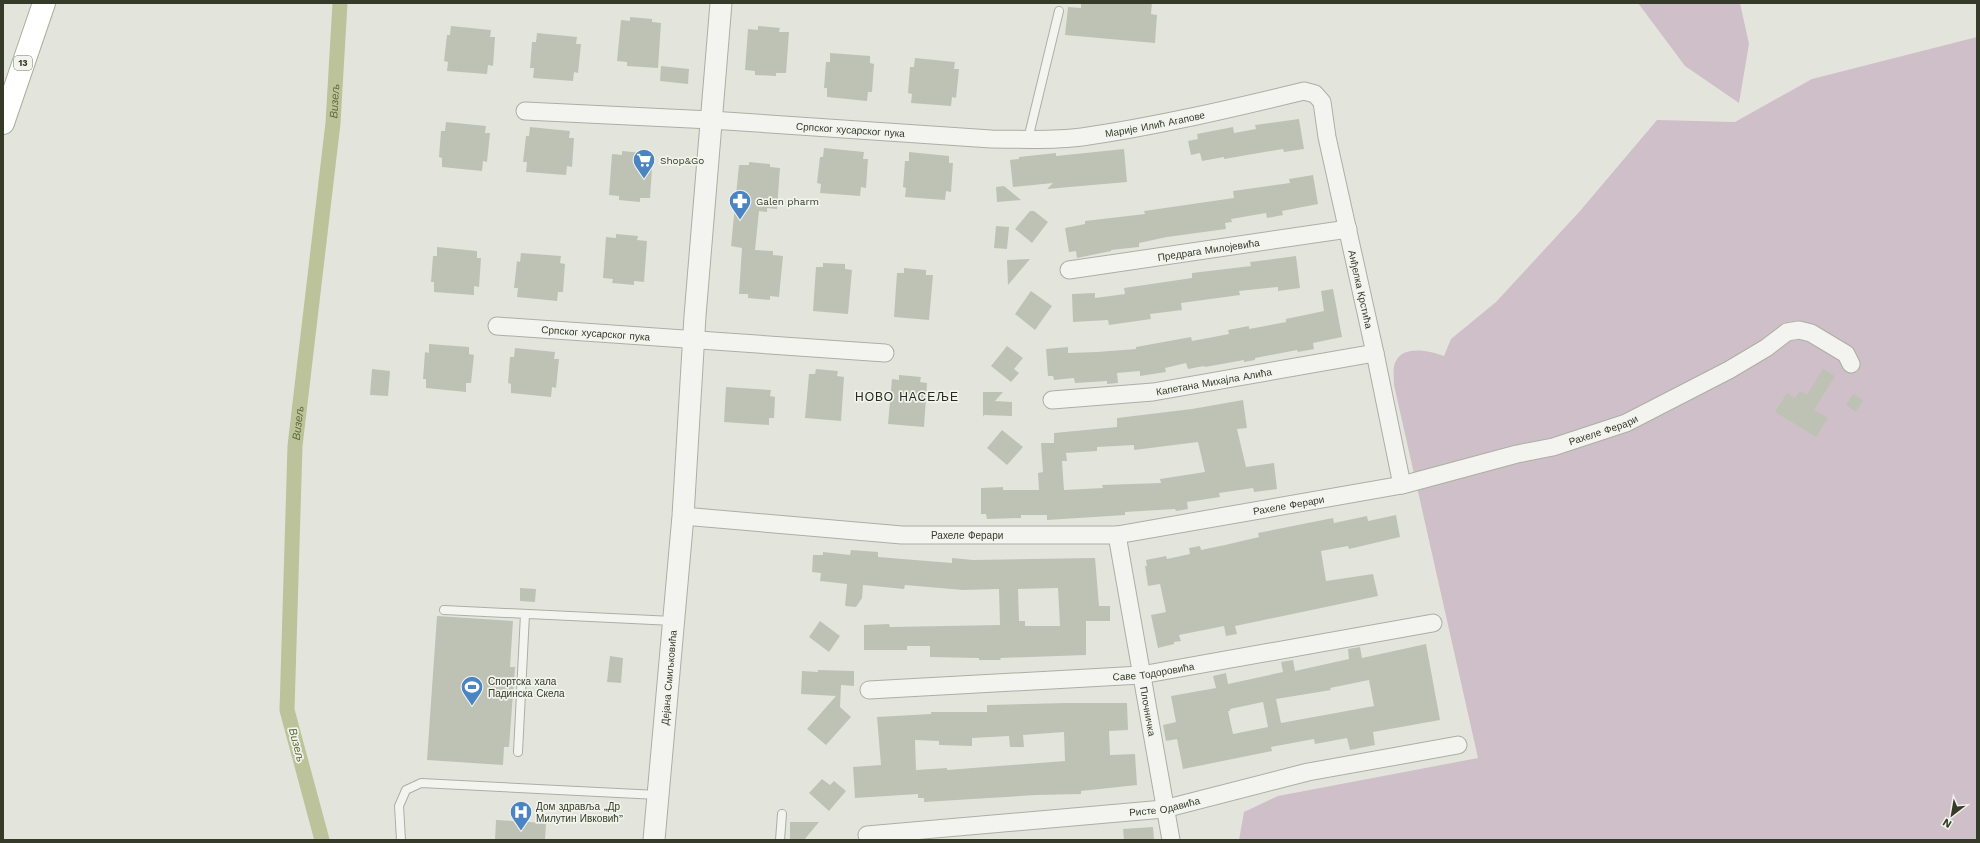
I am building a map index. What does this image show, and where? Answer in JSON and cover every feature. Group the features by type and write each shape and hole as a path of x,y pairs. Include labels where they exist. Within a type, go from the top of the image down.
{"main road":[{"name":"13","path":"3,123 44,3"}],"street":[{"path":"683,516 693,340 721,3"},
{"name":"Марије Илић Агапове","path":"991,139 1081,137 1215,113 1304,91 1315,94"},
{"name":"Анђелка Крстића","path":"1315,94 1322,102 1327,137 1375,353 1402,485"},
{"name":"Српског хусарског пука","path":"525,111 711,120 991,139"},
{"name":"Предрага Милојевића","path":"1069,270 1348,229"},
{"name":"Српског хусарског пука","path":"497,326 885,353"},
{"name":"Рахеле Ферари","path":"683,516 902,535 1117,535 1402,485 1517,454 1552,447 1626,423 1729,370 1766,348 1787,332 1798,330 1811,333 1846,354 1851,364"},
{"name":"Капетана Михајла Алића","path":"1052,400 1153,392 1375,353"},
{"name":"Дејана Смиљковића","path":"654,840 683,516"},
{"name":"Плочничка","path":"1117,535 1164,810 1171,840"},
{"name":"Саве Тодоровића","path":"869,690 1141,675 1433,623"},
{"name":"Ристе Одавића","path":"867,835 1164,810 1308,772 1458,745"}],"lane":[{"path":"1028,139 1059,11"},
{"path":"444,610 673,621"},
{"path":"518,752 525,614"},
{"path":"401,840 399,806 406,790 421,783 659,795"},
{"path":"780,840 782,814"}],"shaded area":[{"path":"1638,3 1740,3 1749,44 1739,103 1685,66"},
{"path":"1977,37 1977,840 1239,840 1244,812 1278,796 1478,758 1394,385 1394,366 1397,359 1402,354 1415,350 1444,356 1451,339 1496,302 1580,211 1657,120 1735,122 1812,79"}],"building":[{"path":"1081,3 1152,3 1151,14 1157,15 1155,43 1065,35 1068,7 1081,8"},
{"path":"630,17 652,19 652,22 661,23 658,68 627,66 627,62 617,61 621,20 630,21"},
{"path":"451,26 491,30 490,37 495,37 493,66 488,65 487,74 447,71 448,62 444,61 447,35 450,35"},
{"path":"758,26 780,28 779,32 789,32 786,73 776,73 776,76 755,75 755,71 745,70 748,29 758,30"},
{"path":"537,33 577,37 576,44 581,44 578,73 574,72 573,81 533,78 534,68 530,68 532,42 536,42"},
{"path":"830,53 870,56 870,63 874,64 872,92 868,92 867,101 827,97 827,88 824,88 826,62 830,62"},
{"path":"915,58 955,62 954,69 959,69 956,98 952,97 951,106 911,103 912,94 908,93 910,67 914,67"},
{"path":"661,66 689,69 688,84 660,81"},
{"path":"1299,119 1304,149 1284,152 1283,149 1224,159 1224,157 1202,161 1200,153 1191,155 1188,141 1198,139 1197,134 1233,127 1234,133 1256,129 1255,125"},
{"path":"446,122 486,126 485,133 490,133 487,162 483,161 482,171 442,167 442,158 439,157 441,131 445,131"},
{"path":"530,127 570,131 569,138 574,138 572,167 567,166 566,175 526,172 527,162 523,162 526,136 529,136"},
{"path":"824,148 864,152 863,159 868,159 866,188 861,187 860,196 820,193 821,184 817,183 820,157 823,157"},
{"path":"1124,149 1127,182 1047,189 1053,183 1013,187 1010,160 1019,159 1019,157 1056,153 1056,156"},
{"path":"622,151 653,154 650,198 640,198 640,202 619,200 619,196 609,195 612,154 622,155"},
{"path":"909,152 949,156 949,163 953,163 951,192 946,191 945,200 905,197 906,188 903,187 905,161 909,161"},
{"path":"749,162 770,164 770,167 780,168 777,209 767,208 767,212 759,211 755,250 773,251 773,255 783,256 779,297 770,296 770,300 748,298 748,294 739,294 742,248 731,246 739,165 749,165"},
{"path":"1313,175 1318,204 1282,211 1283,215 1267,218 1266,213 1231,219 1232,222 1225,223 1226,229 1167,237 1139,243 1139,247 1111,250 1077,258 1076,251 1069,252 1065,228 1085,224 1085,221 1145,214 1144,211 1234,198 1233,191 1290,183 1289,179"},
{"path":"1004,186 1021,200 997,202 996,187"},
{"path":"1030,211 1034,211 1048,222 1032,243 1015,229"},
{"path":"996,226 1009,227 1007,249 994,248"},
{"path":"616,234 638,236 637,240 647,241 644,282 634,281 634,285 612,283 613,279 603,278 606,237 616,238"},
{"path":"437,247 477,251 477,258 481,258 479,287 474,286 474,295 434,292 434,282 431,282 433,256 437,256"},
{"path":"521,253 561,256 560,263 565,264 563,292 558,292 557,301 517,297 518,288 514,288 517,261 520,262"},
{"path":"1296,256 1300,288 1278,291 1278,287 1239,291 1240,295 1181,303 1182,310 1150,314 1151,319 1109,325 1108,320 1073,322 1072,294 1095,293 1095,298 1125,294 1124,288 1192,278 1192,273 1251,266 1250,262"},
{"path":"1030,259 1008,285 1007,260"},
{"path":"823,263 845,264 845,269 852,270 848,314 813,311 816,267 823,267"},
{"path":"904,268 926,270 926,275 933,275 929,320 894,317 897,273 904,273"},
{"path":"1333,289 1342,337 1313,343 1314,349 1298,352 1297,350 1255,358 1255,360 1244,362 1244,360 1188,369 1186,363 1165,368 1166,372 1140,376 1140,371 1117,373 1118,383 1107,384 1107,381 1075,383 1074,378 1054,380 1053,376 1048,376 1046,349 1068,347 1068,353 1136,349 1136,347 1191,337 1192,341 1229,334 1228,330 1249,326 1249,329 1286,322 1286,319 1324,311 1321,291"},
{"path":"1031,291 1052,306 1035,330 1015,314"},
{"path":"429,344 469,347 469,354 474,355 471,383 466,383 466,392 426,388 426,379 423,379 425,352 429,353"},
{"path":"1007,346 1023,358 1014,369 1019,373 1011,382 991,366"},
{"path":"515,348 555,352 554,359 559,359 556,388 552,387 551,397 511,393 511,384 508,383 510,357 514,357"},
{"path":"372,369 390,371 388,396 370,395"},
{"path":"816,369 838,371 837,376 844,377 841,421 805,418 809,374 815,374"},
{"path":"1823,369 1835,376 1814,410 1828,418 1816,437 1775,412 1787,393 1795,398 1800,391 1807,395"},
{"path":"899,375 921,377 920,382 927,383 924,427 888,424 892,379 899,380"},
{"path":"726,387 771,390 770,396 775,397 774,418 769,418 769,425 724,422"},
{"path":"983,392 1003,392 995,401 1012,402 1012,416 984,415 983,417"},
{"path":"1853,394 1863,400 1856,412 1846,405"},
{"path":"1243,400 1247,428 1237,429 1246,467 1274,463 1277,489 1254,492 1253,488 1219,493 1220,497 1187,502 1188,509 1176,511 1175,509 1125,512 1125,515 1047,520 1047,515 1021,515 1021,518 987,519 986,514 981,514 981,488 1003,487 1003,490 1039,490 1038,473 1043,472 1041,443 1054,443 1054,433 1117,427 1117,418 1192,409","holes":["1198,442 1205,472 1160,479 1161,483 1102,485 1103,488 1064,490 1062,461 1067,461 1066,453 1097,451 1097,447 1134,445 1134,450"]},
{"path":"1002,430 1023,447 1007,465 987,448"},
{"path":"1396,515 1400,537 1349,549 1348,546 1321,551 1326,581 1373,574 1378,596 1235,626 1237,634 1226,636 1224,626 1179,635 1181,641 1158,648 1151,615 1166,612 1160,584 1148,586 1145,566 1147,566 1146,560 1166,556 1167,559 1190,554 1189,548 1200,546 1201,550 1225,545 1259,537 1258,533 1333,518 1334,523 1367,516 1368,521"},
{"path":"851,550 878,552 878,557 952,563 952,558 973,560 1095,558 1099,606 1110,606 1110,621 1086,621 1086,655 979,660 979,658 930,657 930,646 907,646 907,650 864,650 864,625 889,624 890,627 1000,625 999,589 963,590 905,585 904,589 863,585 862,598 856,607 845,606 847,584 820,581 821,573 812,572 813,555 823,555 823,552 850,555","holes":["1058,588 1060,626 1025,626 1025,621 1019,621 1018,589"]},
{"path":"520,588 536,589 535,602 520,601"},
{"name":"Спортска хала Падинска Скела","path":"437,616 513,621 510,667 515,667 509,747 504,747 503,765 427,760"},
{"path":"820,621 840,636 829,652 809,637"},
{"path":"1426,644 1440,720 1373,732 1375,745 1350,750 1347,738 1315,744 1314,739 1271,747 1272,751 1183,769 1177,739 1166,741 1163,725 1176,722 1171,696 1216,688 1213,676 1226,673 1228,684 1283,672 1281,662 1293,660 1295,671 1349,659 1348,649 1360,647 1362,658","holes":["1369,680 1374,706 1281,723 1276,699 1331,690 1330,688","1263,702 1268,727 1233,734 1228,711 1230,711 1230,709"]},
{"path":"610,656 623,658 621,683 607,682"},
{"path":"818,670 854,671 854,686 841,685 840,707 851,717 826,745 807,729 836,696 801,694 802,671 818,672"},
{"path":"1127,703 1128,730 1109,731 1110,755 1135,754 1137,785 1081,791 1081,794 1036,795 924,802 924,798 918,798 918,794 855,798 853,767 881,765 877,717 931,714 931,712 987,712 987,705","holes":["1064,732 1065,761 947,770 947,768 916,770 915,740 939,741 939,745 972,746 972,738 1009,736 1010,747 1024,747 1023,735"]},
{"path":"822,779 830,785 834,781 846,791 829,811 809,793"},
{"name":"Дом здравља „Др Милутин Ивковић”","path":"496,820 546,823 545,840 495,840"},
{"path":"790,822 819,822 804,840 790,840"},
{"path":"1153,827 1154,840 1124,840 1123,829"}],"waterway":[{"name":"Визељ","path":"322,840 287,710 295,446 333,123 340,3"}],"place":[{"name":"Shop&Go","path":"644,180"},
{"name":"Galen pharm","path":"740,220"},
{"name":"Спортска хала Падинска Скела","path":"472,706"},
{"name":"Дом здравља „Др Милутин Ивковић”","path":"521,832"}],"district":[{"name":"НОВО НАСЕЉЕ","path":"907,397"}]}
